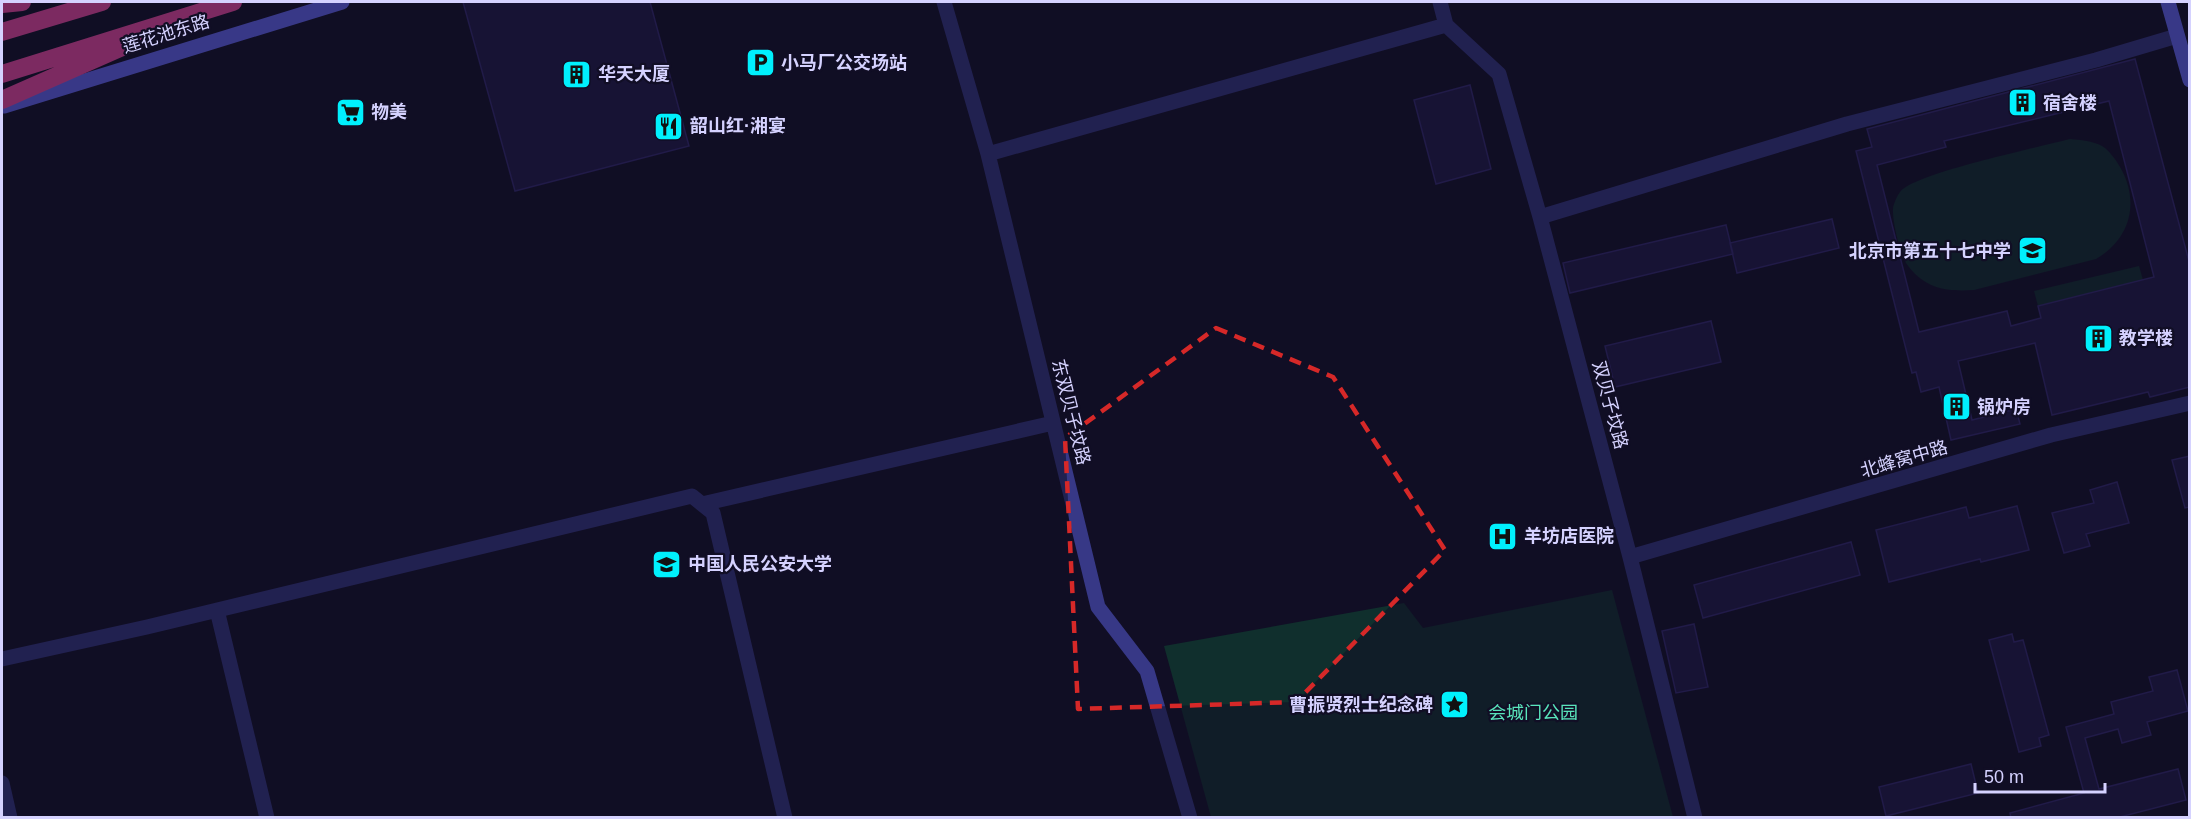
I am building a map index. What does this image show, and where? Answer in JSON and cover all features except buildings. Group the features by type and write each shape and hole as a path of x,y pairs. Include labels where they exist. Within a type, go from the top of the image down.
{"highway":[{"path":"2,4 22,2"},
{"path":"2,32 102,2"},
{"name":"莲花池东路","path":"2,74 233,2"},
{"path":"2,100 214,8"}],"street":[{"name":"莲花池东路","path":"2,107 342,2"},
{"name":"东双贝子坟路","path":"945,2 988,154 1098,607 1147,671 1190,818"},
{"path":"988,154 1446,25 1440,2"},
{"path":"2168,2 2190,80"},
{"name":"双贝子坟路","path":"1446,25 1499,74 1540,217 1630,558 1695,818"},
{"path":"1540,217 1847,124 2105,58 2177,36"},
{"name":"北蜂窝中路","path":"1630,558 2051,435 2190,403"},
{"path":"702,504 1053,423"},
{"path":"2,659 692,496 712,513 785,818"},
{"path":"217,610 267,818"},
{"path":"2,783 10,818"}],"highlighted area":[{"path":"1216,328 1333,377 1445,550 1296,702 1078,709 1065,438"}],"green space":[{"path":"2070,139 2091,142 2105,148 2120,167 2126,180 2130,193 2129,218 2117,241 2108,251 2096,259 1974,290 1936,287 1920,278 1906,263 1894,221 1893,207 1900,192 1928,177 1952,169"},
{"path":"2139,266 2143,280 2038,306 2034,291"},
{"name":"会城门公园","path":"1612,590 1673,817 1211,817 1164,646 1404,603 1423,628"}],"place":[{"name":"小马厂公交场站","path":"760,63"},
{"name":"华天大厦","path":"577,74"},
{"name":"宿舍楼","path":"2022,103"},
{"name":"物美","path":"350,112"},
{"name":"韶山红·湘宴","path":"669,126"},
{"name":"北京市第五十七中学","path":"2032,251"},
{"name":"教学楼","path":"2098,338"},
{"name":"锅炉房","path":"1956,407"},
{"name":"羊坊店医院","path":"1503,536"},
{"name":"中国人民公安大学","path":"667,564"},
{"name":"曹振贤烈士纪念碑","path":"1454,705"}]}
